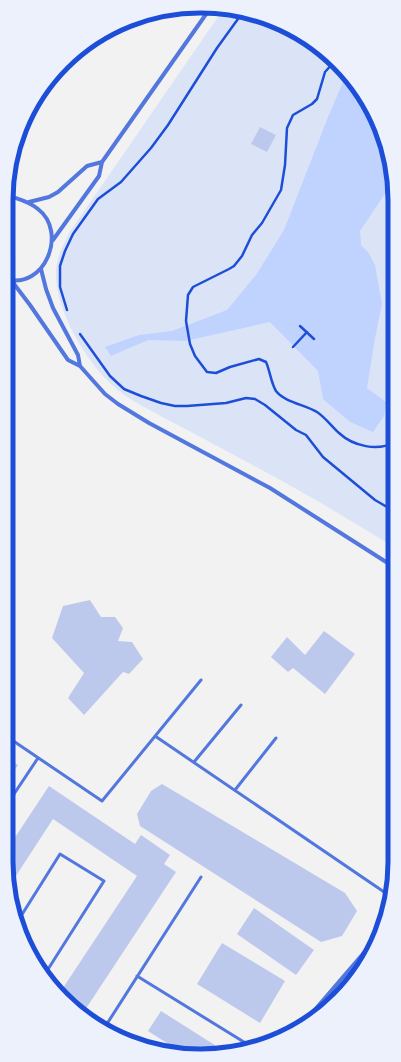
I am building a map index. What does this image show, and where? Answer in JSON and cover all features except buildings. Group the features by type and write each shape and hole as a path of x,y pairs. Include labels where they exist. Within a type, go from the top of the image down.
{"street":[{"path":"52,240 99,176 102,162 207,13"},
{"path":"29,202 49,197 58,192 87,166 102,162"},
{"path":"13,198 29,202 39,209 51,228 52,240 47,260 41,269 22,280 13,280"},
{"path":"41,269 53,308 78,355 80,366"},
{"path":"13,287 68,360 80,366 105,394 127,410 270,488 388,563"},
{"path":"315,1010 364,952"}],"lane":[{"path":"13,741 102,801 201,680"},
{"path":"194,762 241,704"},
{"path":"155,736 385,893"},
{"path":"235,790 276,738"},
{"path":"13,796 38,758"},
{"path":"21,916 60,854 104,881 48,970"},
{"path":"106,1024 201,876"},
{"path":"137,976 246,1043"}],"path":[{"path":"70,316 60,287 60,266 73,234 98,199 121,182 151,148 168,125 217,48 239,17"},
{"path":"331,66 325,72 317,99 312,104 293,115 286,128 285,165 281,190 262,223 252,235 242,256 234,266 193,287 188,295 186,321 190,344 194,356 206,372 216,373 230,367 259,360 266,362 276,392 288,400 316,412 350,441 363,446 378,447 388,445"},
{"path":"300,326 314,339"},
{"path":"77,329 110,376 124,389 161,403 176,406 226,403 246,398 255,399 265,405 296,430 306,435 323,456 375,500 388,508"},
{"path":"293,347 307,332"}],"shaded area":[{"path":"220,14 249,19 283,32 315,52 333,68 349,86 369,118 382,152 388,188 388,543 301,492 147,409 124,395 111,384 91,362 82,348 66,318 61,302 57,287 56,268 60,252 69,233"}],"water":[{"path":"344,80 363,107 374,129 382,152 388,188 360,231 361,245 368,252 375,265 382,304 367,388 386,402 384,416 373,432 350,422 323,399 318,371 270,322 185,341 148,340 111,356 105,347 139,335 172,331 227,310 256,275 284,230"}]}
